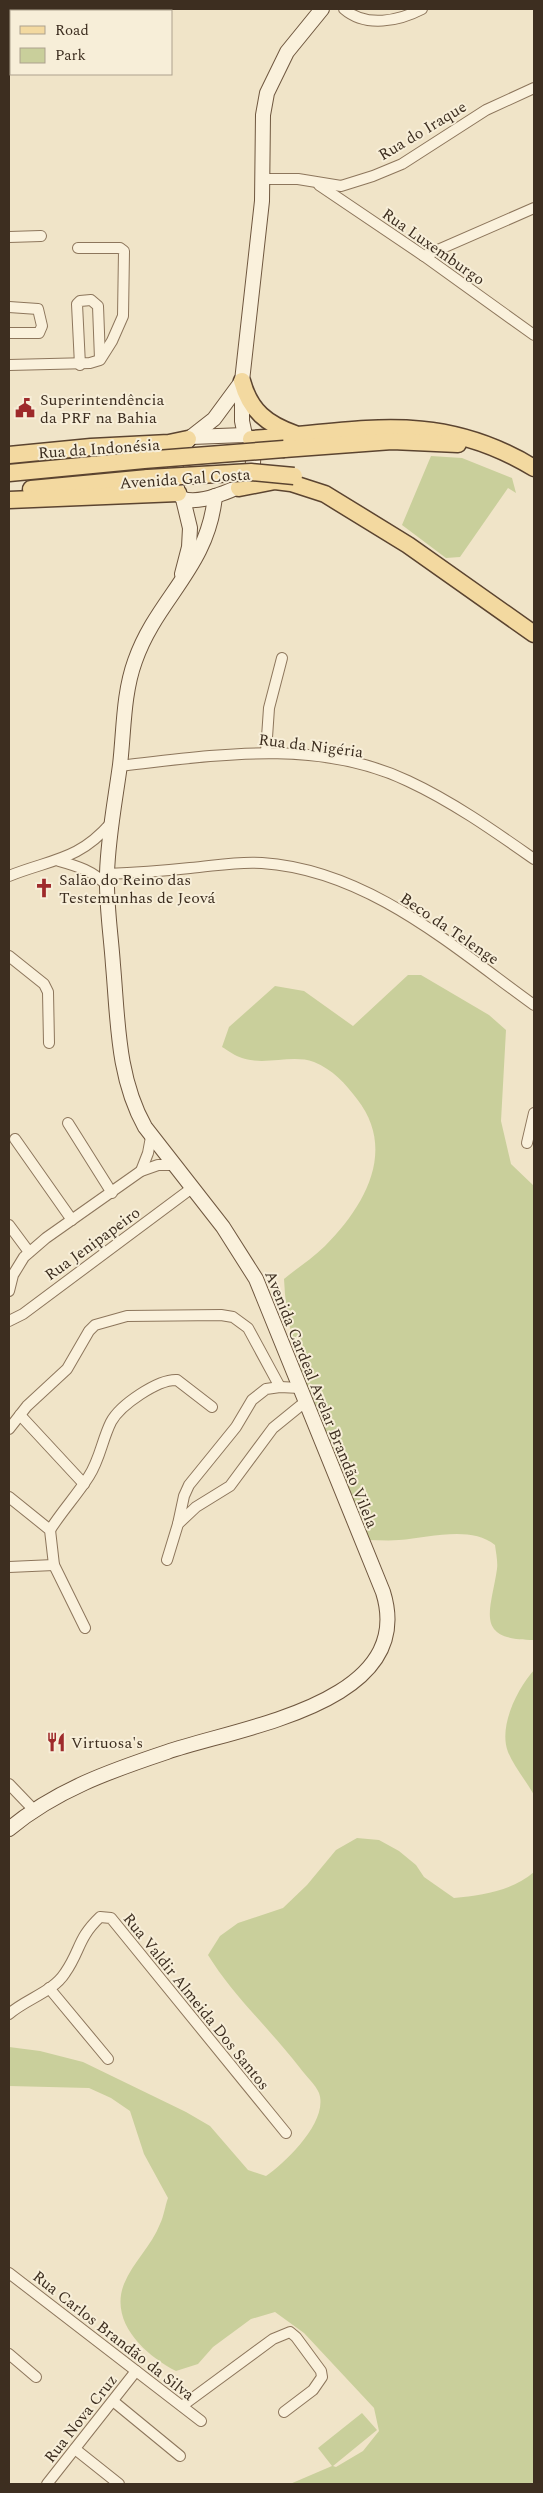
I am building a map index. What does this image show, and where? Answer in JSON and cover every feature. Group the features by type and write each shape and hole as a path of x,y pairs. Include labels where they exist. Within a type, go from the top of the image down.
{"main road":[{"path":"239,488 249,478 255,458 242,421 242,381 263,179 263,115 267,93 287,52 322,9"},
{"path":"242,381 246,395 258,413 272,425 298,435"},
{"name":"Rua da Indonésia","path":"181,496 174,466 180,451 190,438 214,419 242,381"},
{"path":"248,437 395,428 432,429 459,434 502,450 534,468"},
{"name":"Rua da Indonésia","path":"9,455 91,447 169,443 190,438 248,437"},
{"path":"9,473 144,460 419,440 502,450"},
{"name":"Avenida Gal Costa","path":"9,491 232,472 294,476 340,494 396,529 430,554 450,575"},
{"name":"Avenida Gal Costa","path":"9,500 181,496 197,500 239,488 275,481 308,487 338,501 373,522 534,634"},
{"name":"Avenida Cardeal Avelar Brandão Vilela","path":"181,496 191,537 181,580"},
{"name":"Avenida Cardeal Avelar Brandão Vilela","path":"9,1829 34,1809 74,1786 166,1752 284,1719 335,1692 364,1673 375,1661 387,1635 387,1605 256,1279 240,1251 151,1137 135,1109 122,1066 107,880 111,822 120,766 128,690 135,661 147,634 181,580 192,567 204,545 211,524 215,496"}],"street":[{"path":"344,9 364,18 388,21 410,15 422,9"},
{"name":"Rua do Iraque","path":"263,179 298,179 341,186 373,176 402,164 466,122 534,88"},
{"name":"Rua Luxemburgo","path":"316,183 424,256 534,335"},
{"path":"424,256 534,208"},
{"path":"9,237 41,236"},
{"path":"9,365 80,364 100,360 112,341 124,310 124,252 120,248 78,248"},
{"path":"80,364 76,304 80,301 91,300 98,306 100,360"},
{"path":"9,308 38,309 42,326 39,333 9,333"},
{"path":"266,752 269,708 282,658"},
{"name":"Rua da Nigéria","path":"120,766 242,752 266,752 353,762 408,780 484,824 534,860"},
{"path":"9,876 59,861 86,845 111,822"},
{"path":"59,861 107,880"},
{"name":"Beco da Telenge","path":"107,880 262,863 301,869 335,879 370,894 427,926 534,1005"},
{"path":"9,956 44,984 48,992 49,1043"},
{"path":"527,1144 534,1112"},
{"path":"68,1123 112,1193"},
{"path":"141,1171 148,1153 151,1137"},
{"path":"15,1139 72,1220"},
{"path":"9,1291 17,1265 29,1252 141,1171 158,1165 174,1165"},
{"name":"Rua Jenipapeiro","path":"9,1321 23,1314 192,1188"},
{"path":"9,1224 29,1252"},
{"path":"9,1429 20,1414 67,1369 89,1331 95,1325 127,1316 221,1315 233,1317 248,1328 280,1386"},
{"path":"85,1628 54,1565 50,1530 84,1484 100,1455 106,1434 114,1417 143,1393 163,1383 177,1380 212,1407"},
{"path":"167,1560 184,1496 200,1470 232,1432 252,1400 266,1389 280,1386 300,1388"},
{"path":"178,1524 196,1507 230,1486 273,1428 305,1402"},
{"path":"20,1414 84,1484"},
{"path":"9,1497 50,1530"},
{"path":"9,1567 54,1565"},
{"path":"9,1784 34,1809"},
{"name":"Rua Valdir Almeida Dos Santos","path":"9,2014 49,1988 65,1974 86,1930 100,1918 111,1918 286,2133"},
{"path":"49,1988 108,2059"},
{"name":"Rua Carlos Brandão da Silva","path":"11,2279 136,2370 201,2421"},
{"path":"182,2406 273,2339 290,2332 296,2337 321,2371 322,2377 312,2390 284,2412"},
{"path":"9,2354 36,2377"},
{"name":"Rua Nova Cruz","path":"47,2484 136,2370"},
{"path":"113,2401 180,2456"},
{"path":"75,2449 119,2484"}],"green space":[{"path":"431,456 462,458 512,478 516,493 508,488 460,557 446,558 402,525"},
{"path":"408,975 421,975 489,1015 506,1030 501,1121 511,1164 534,1186 534,1640 515,1639 502,1635 494,1629 490,1620 490,1610 497,1560 495,1545 485,1539 462,1534 449,1534 411,1539 367,1540 303,1378 287,1311 284,1279 325,1246 340,1230 363,1195 371,1177 375,1157 374,1138 369,1118 357,1099 343,1083 333,1073 314,1062 297,1059 251,1060 237,1056 222,1047 229,1027 275,986 304,991 353,1026"},
{"path":"534,1670 534,1795 508,1752 506,1731 511,1708 516,1697"},
{"path":"357,1838 379,1840 399,1851 416,1865 424,1877 454,1898 506,1888 534,1872 534,2484 290,2484 332,2466 318,2448 362,2413 377,2430 333,2466 336,2467 363,2451 379,2431 374,2408 304,2333 275,2312 251,2319 213,2347 198,2364 176,2371 153,2356 133,2336 126,2324 121,2311 121,2298 124,2284 132,2268 157,2232 168,2198 144,2154 130,2111 111,2098 89,2088 9,2086 9,2047 40,2051 83,2062 186,2112 210,2126 248,2170 266,2176 294,2151 312,2128 318,2116 319,2093 313,2083 229,1985 208,1955 220,1936 238,1923 283,1908 307,1885 336,1850"}],"place":[{"name":"Superintendência da PRF na Bahia","path":"25,408"},
{"name":"Salão do Reino das Testemunhas de Jeová","path":"44,888"},
{"name":"Virtuosa's","path":"56,1742"}]}
